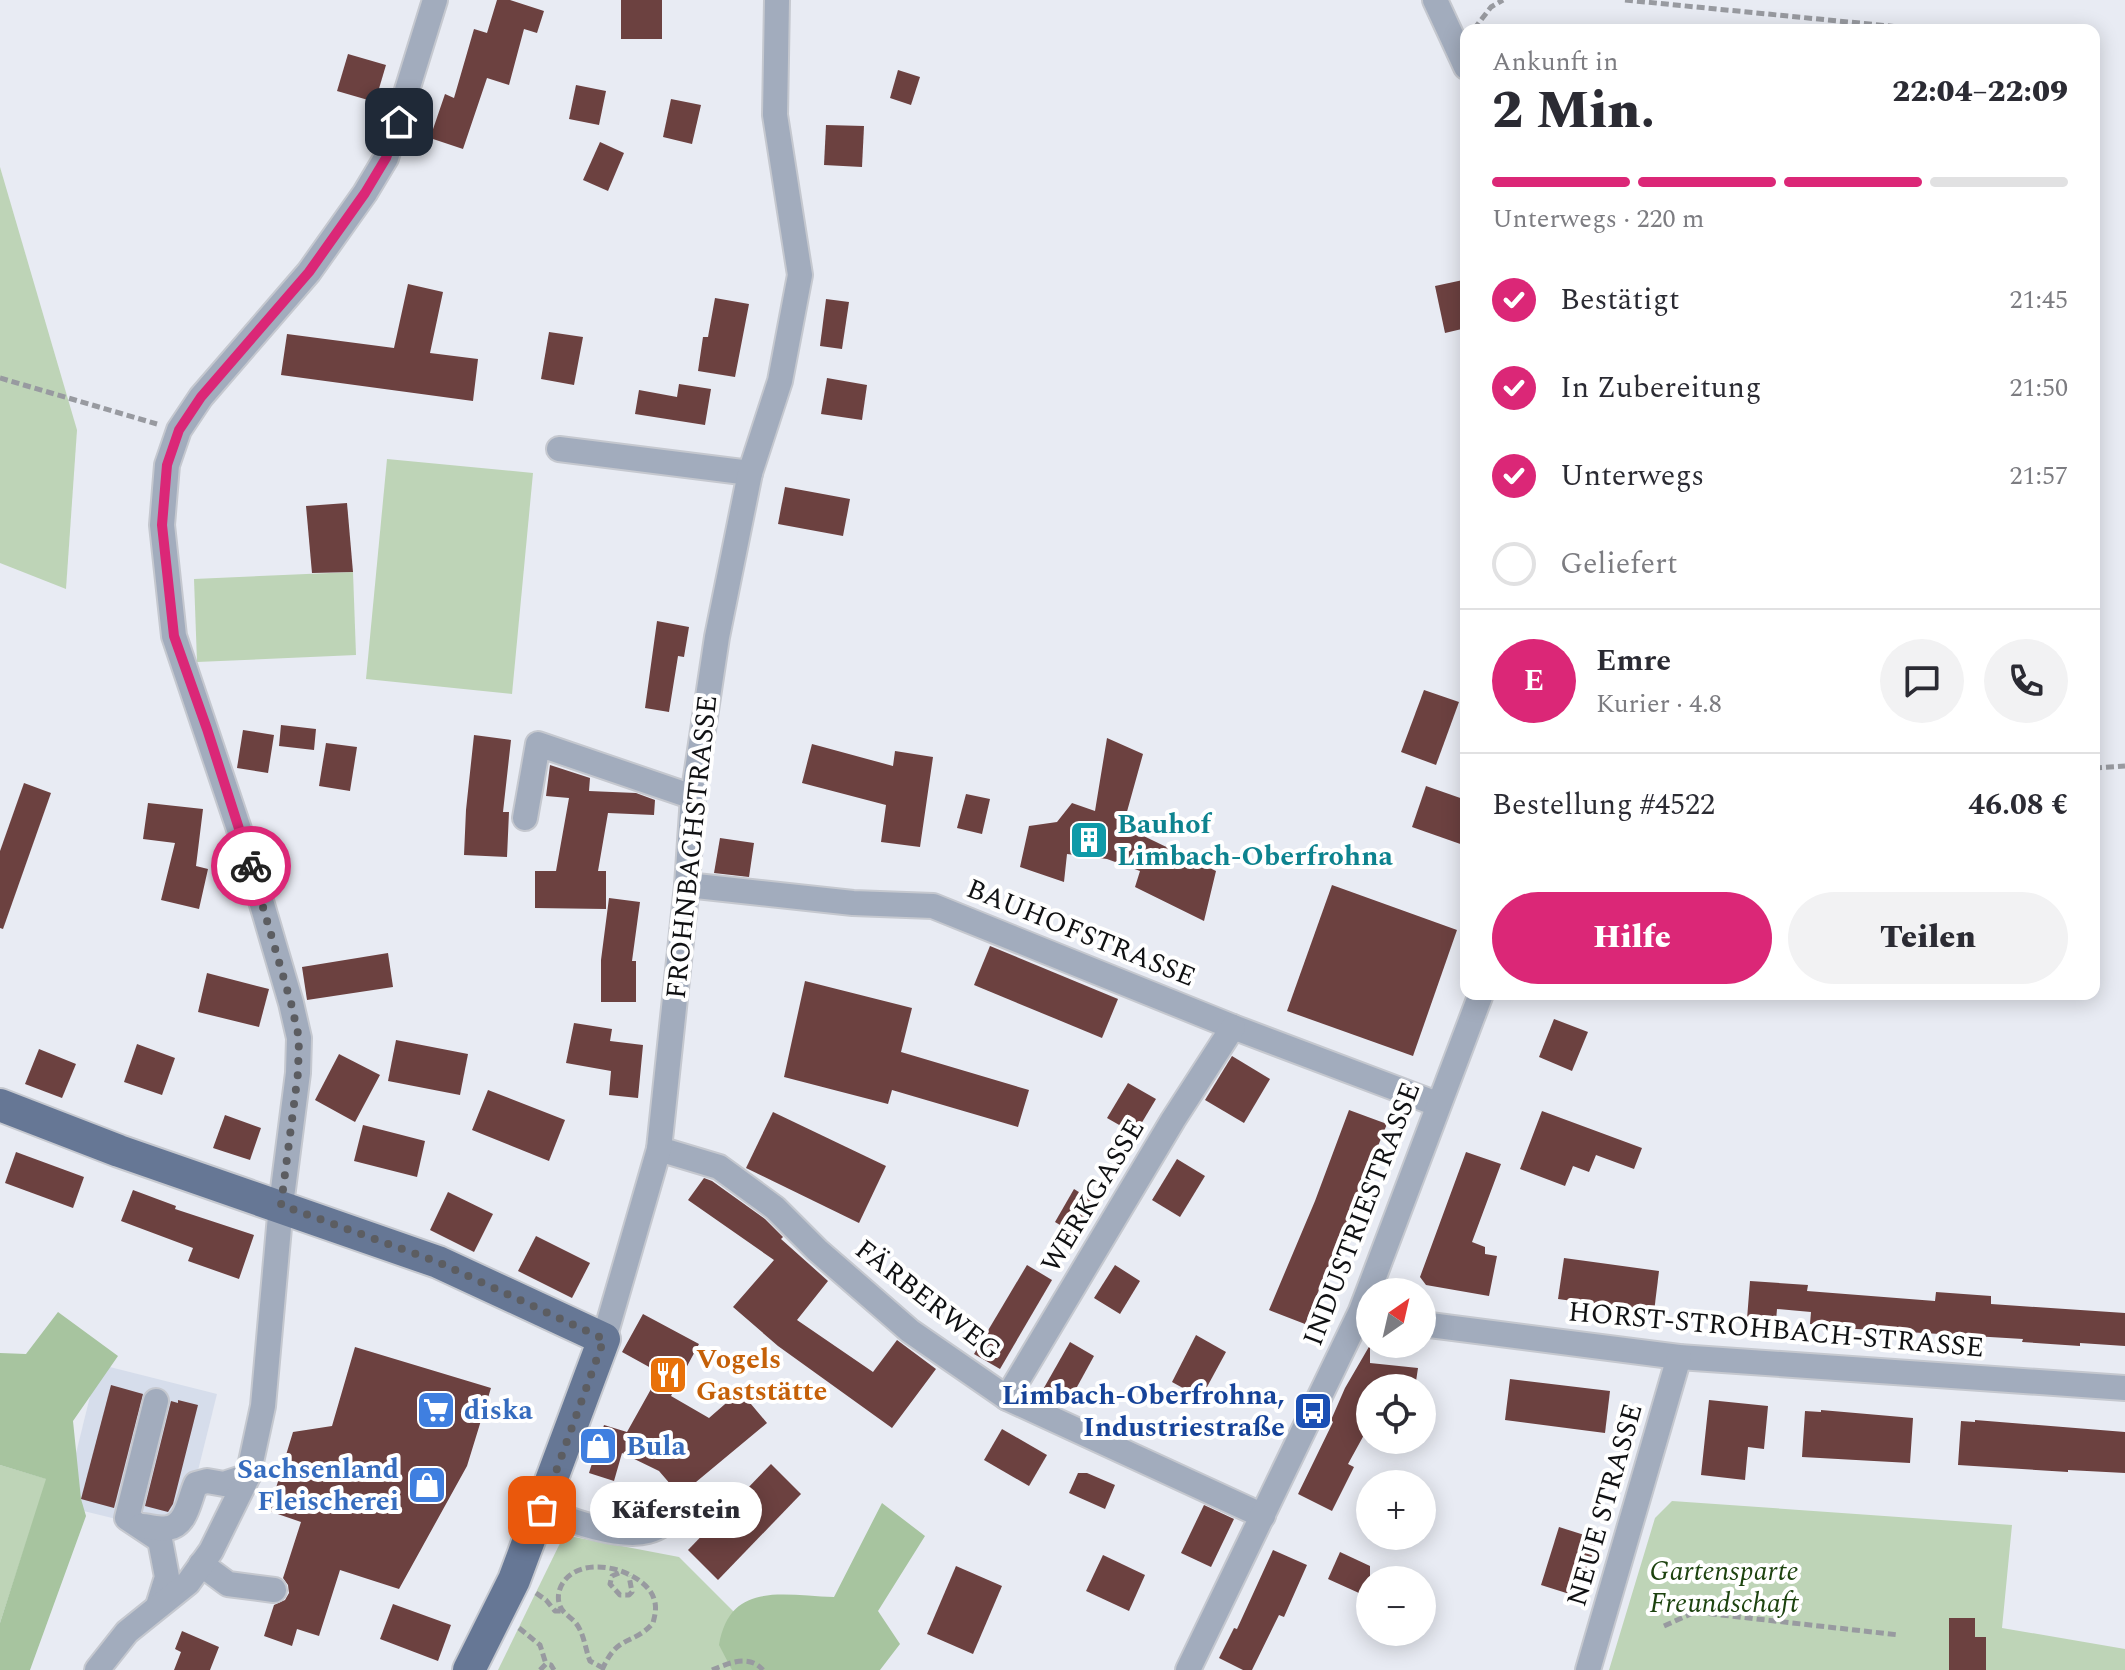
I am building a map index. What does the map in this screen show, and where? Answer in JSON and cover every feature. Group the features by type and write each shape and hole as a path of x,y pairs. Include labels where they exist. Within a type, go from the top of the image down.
{"main road":[{"path":"0,1105 119,1151 438,1262 604,1339"},
{"name":"FROHNBACHSTRASSE","path":"469,1670 514,1580 604,1339"}],"street":[{"path":"97,1670 127,1632 188,1583 211,1551 248,1476 263,1406 281,1205 298,1073 299,1038 291,1003 246,850 174,636 162,525 167,465 179,430 201,397 309,272 386,158 435,0"},
{"name":"FROHNBACHSTRASSE","path":"604,1339 659,1149 687,885 693,797 717,637 750,473 780,381 800,275 775,115 777,0"},
{"path":"1435,0 1460,54"},
{"path":"559,449 750,473"},
{"path":"525,818 538,744 693,797"},
{"name":"BAUHOFSTRASSE","path":"687,885 853,903 933,906 1233,1027 1437,1104"},
{"name":"INDUSTRIESTRASSE","path":"1376,1278 1437,1104 1479,1000"},
{"name":"WERKGASSE","path":"1007,1398 1173,1120 1233,1027"},
{"name":"FÄRBERWEG","path":"659,1149 719,1167 775,1208 817,1250 910,1331 1007,1398 1263,1516"},
{"name":"HORST-STROHBACH-STRASSE","path":"1436,1326 1679,1357 2125,1388"},
{"name":"INDUSTRIESTRASSE","path":"1188,1670 1356,1332"},
{"name":"NEUE STRASSE","path":"1588,1670 1679,1357"},
{"path":"156,1401 127,1518 160,1540 167,1577 158,1606"},
{"path":"139,1526 166,1529 178,1525 196,1484 207,1481 224,1484 248,1476"},
{"path":"542,1510 587,1525 646,1532 666,1522 691,1502"},
{"path":"201,1564 228,1584 274,1590"}],"path":[{"path":"1478,24 1491,7 1503,0"},
{"path":"1625,0 1869,24"},
{"path":"0,378 179,430"},
{"path":"2100,768 2125,766"},
{"path":"602,1565 629,1576 653,1594 653,1623 640,1634 618,1644 602,1669 590,1661 579,1629 562,1611 558,1597 564,1581 584,1566 602,1565"},
{"path":"620,1572 609,1581 620,1595 632,1592 629,1576"},
{"path":"1664,1626 1695,1612 1899,1635"},
{"path":"498,1615 532,1636 540,1645 546,1664"},
{"path":"712,1670 742,1661 756,1663 763,1670"},
{"path":"540,1670 546,1664"},
{"path":"546,1664 554,1670"}],"shaded area":[{"path":"98,1364 217,1394 182,1535 63,1506"}],"green space":[{"path":"0,167 77,430 66,589 0,563"},
{"path":"387,459 533,473 512,694 366,679"},
{"path":"353,572 356,655 197,662 194,579"},
{"path":"58,1312 118,1356 73,1421 81,1499 86,1516 30,1670 0,1670 0,1623 46,1479 0,1465 0,1353 26,1354"},
{"path":"0,1465 47,1479 0,1623"},
{"name":"Gartensparte Freundschaft","path":"1672,1501 2012,1525 2002,1628 2125,1649 2125,1670 1609,1670 1655,1518"},
{"path":"882,1503 925,1536 878,1611 900,1644 880,1670 732,1670 719,1645 725,1624 735,1610 747,1601 762,1596 834,1597"},
{"path":"564,1535 679,1557 773,1651 783,1670 498,1670"}],"building":[{"path":"497,0 510,0 544,11 537,33 524,29 509,85 487,78 463,149 430,138 445,94 454,98 474,29 487,33"},
{"path":"621,0 662,0 662,39 621,39"},
{"path":"348,54 386,65 375,102 337,91"},
{"path":"898,70 920,77 911,105 890,98"},
{"path":"576,85 606,91 599,125 569,119"},
{"path":"671,99 701,105 692,144 663,137"},
{"path":"826,125 864,126 862,167 824,165"},
{"path":"600,142 624,153 608,191 583,180"},
{"path":"1460,281 1460,329 1445,333 1435,286"},
{"path":"408,284 443,292 430,353 478,359 473,401 281,375 287,334 394,348"},
{"path":"715,298 749,304 735,377 698,371 703,337 708,337"},
{"path":"826,299 849,302 842,349 820,346"},
{"path":"549,332 583,337 574,385 541,379"},
{"path":"827,378 867,385 862,420 821,414"},
{"path":"679,384 711,389 705,425 635,414 639,390 677,397"},
{"path":"785,487 850,499 843,536 778,524"},
{"path":"347,503 353,572 312,573 306,506"},
{"path":"657,621 689,627 684,657 678,656 669,712 645,708"},
{"path":"1424,690 1459,702 1436,765 1401,752"},
{"path":"281,725 316,729 314,750 279,746"},
{"path":"243,730 274,735 268,773 237,768"},
{"path":"474,735 511,740 503,812 509,812 507,857 464,855"},
{"name":"Bauhof Limbach-Oberfrohna","path":"1107,738 1143,754 1123,826 1216,871 1204,921 1135,887 1140,871 1107,859 1067,854 1064,882 1020,867 1029,826 1057,822 1072,803 1095,811"},
{"path":"326,743 357,747 350,791 319,786"},
{"path":"812,744 893,766 895,751 933,757 920,847 881,842 886,805 802,783"},
{"path":"550,765 590,778 589,791 636,793 655,800 654,815 608,813 598,871 606,871 606,909 535,908 535,871 556,871 569,798 546,796"},
{"path":"24,783 51,793 3,929 0,928 0,851"},
{"path":"1426,786 1460,798 1460,844 1412,827"},
{"path":"966,794 990,799 982,834 957,828"},
{"path":"148,803 203,809 196,866 208,869 199,909 161,900 175,843 143,839"},
{"path":"720,838 754,843 749,877 714,873"},
{"path":"1332,885 1457,930 1413,1056 1287,1011"},
{"path":"609,898 640,902 632,961 636,961 636,1002 601,1002 601,960"},
{"path":"990,946 1118,999 1102,1038 974,985"},
{"path":"388,953 393,987 307,1000 302,967"},
{"path":"207,973 269,989 259,1027 198,1012"},
{"path":"805,981 912,1008 901,1052 1029,1090 1018,1127 892,1090 888,1104 784,1077"},
{"path":"1554,1019 1588,1032 1572,1071 1539,1057"},
{"path":"574,1023 612,1029 610,1041 643,1045 638,1098 609,1095 611,1071 566,1063"},
{"path":"396,1040 468,1054 460,1095 388,1081"},
{"path":"137,1044 175,1058 162,1095 124,1082"},
{"path":"39,1049 76,1064 62,1098 25,1084"},
{"path":"339,1054 380,1075 355,1122 315,1100"},
{"path":"1232,1056 1270,1079 1244,1123 1205,1100"},
{"path":"1128,1083 1156,1099 1135,1134 1107,1118"},
{"path":"488,1090 565,1120 549,1161 472,1130"},
{"path":"1349,1110 1387,1124 1305,1324 1269,1310"},
{"path":"1542,1111 1642,1148 1634,1169 1596,1155 1589,1172 1573,1166 1565,1186 1520,1169"},
{"path":"773,1112 886,1166 859,1223 746,1168"},
{"path":"225,1115 261,1128 250,1160 213,1148"},
{"path":"363,1125 425,1141 417,1177 354,1161"},
{"path":"16,1152 84,1177 73,1208 5,1183"},
{"path":"1466,1152 1501,1164 1472,1242 1485,1247 1485,1254 1497,1256 1489,1296 1436,1287 1436,1278 1420,1277"},
{"path":"1177,1159 1205,1176 1180,1217 1152,1200"},
{"path":"704,1178 765,1219 783,1237 781,1239 828,1281 797,1320 873,1372 897,1340 936,1369 892,1428 778,1346 733,1307 774,1260 688,1200"},
{"path":"1074,1189 1098,1204 1078,1236 1055,1222"},
{"path":"133,1190 176,1206 175,1209 254,1235 239,1279 188,1261 193,1248 121,1221"},
{"path":"448,1192 493,1214 474,1252 430,1230"},
{"path":"536,1236 590,1263 572,1298 518,1271"},
{"path":"1564,1258 1659,1271 1654,1312 1558,1299"},
{"path":"1027,1265 1052,1280 1000,1369 974,1354"},
{"path":"1115,1265 1140,1281 1120,1314 1094,1298"},
{"path":"1750,1281 1808,1285 1807,1291 1935,1301 1936,1292 1991,1296 1991,1304 2125,1313 2125,1346 2080,1343 2080,1346 2022,1342 2023,1339 1840,1328 1810,1324 1811,1312 1777,1309 1776,1321 1747,1319"},
{"path":"643,1314 699,1344 671,1396 709,1418 740,1391 767,1423 690,1487 678,1493 659,1471 622,1453 614,1481 589,1473 604,1425 627,1432 660,1373 622,1352"},
{"path":"1196,1335 1226,1352 1201,1398 1172,1382"},
{"path":"1070,1342 1094,1356 1066,1407 1041,1393"},
{"path":"355,1347 491,1388 467,1466 399,1589 340,1570 319,1636 297,1629 292,1646 264,1636 274,1605 285,1600 289,1593 283,1578 301,1522 269,1511 293,1432 332,1426"},
{"path":"1362,1358 1370,1358 1370,1363 1418,1368 1417,1374 1356,1374 1356,1449 1348,1464 1354,1467 1332,1511 1298,1494 1333,1422 1331,1420"},
{"path":"1510,1379 1610,1391 1605,1433 1505,1420"},
{"path":"111,1385 143,1394 114,1508 81,1499"},
{"path":"178,1400 198,1405 173,1504 168,1512 145,1506 171,1401 178,1403"},
{"path":"1709,1400 1768,1406 1764,1449 1748,1447 1745,1480 1701,1475"},
{"path":"1805,1411 1913,1418 1910,1463 1802,1457"},
{"path":"1961,1421 2125,1432 2125,1473 1958,1465"},
{"path":"1002,1429 1047,1455 1029,1486 984,1460"},
{"path":"771,1464 801,1494 718,1580 688,1550"},
{"path":"1078,1473 1087,1473 1115,1485 1105,1509 1069,1493"},
{"path":"1204,1505 1234,1519 1211,1567 1181,1553"},
{"path":"1559,1527 1597,1539 1579,1597 1541,1585"},
{"path":"1273,1550 1307,1565 1284,1617 1279,1615 1252,1670 1243,1670 1219,1658 1234,1628 1237,1629"},
{"path":"1340,1552 1370,1566 1356,1566 1356,1592 1328,1579"},
{"path":"1103,1555 1145,1575 1129,1611 1086,1591"},
{"path":"956,1566 1002,1586 973,1654 927,1634"},
{"path":"393,1604 451,1625 438,1661 380,1639"},
{"path":"1949,1618 1975,1618 1975,1637 1986,1637 1986,1670 1949,1670"},
{"path":"182,1631 219,1647 210,1670 174,1670 181,1652 175,1649"}],"way so far":[{"path":"251,866 299,1038 298,1073 281,1205 438,1262 604,1339 542,1510"}],"place":[{"name":"Bauhof Limbach-Oberfrohna","path":"1089,840"},
{"name":"Vogels Gaststätte","path":"668,1375"},
{"name":"diska","path":"436,1410"},
{"name":"Limbach-Oberfrohna, Industriestraße","path":"1313,1411"},
{"name":"Bula","path":"598,1446"},
{"name":"Sachsenland Fleischerei","path":"427,1485"},
{"name":"Käferstein","path":"542,1510"}],"route":[{"path":"251,866 174,636 162,525 167,465 179,430 201,397 309,272 365,193 386,158 399,122"}]}
